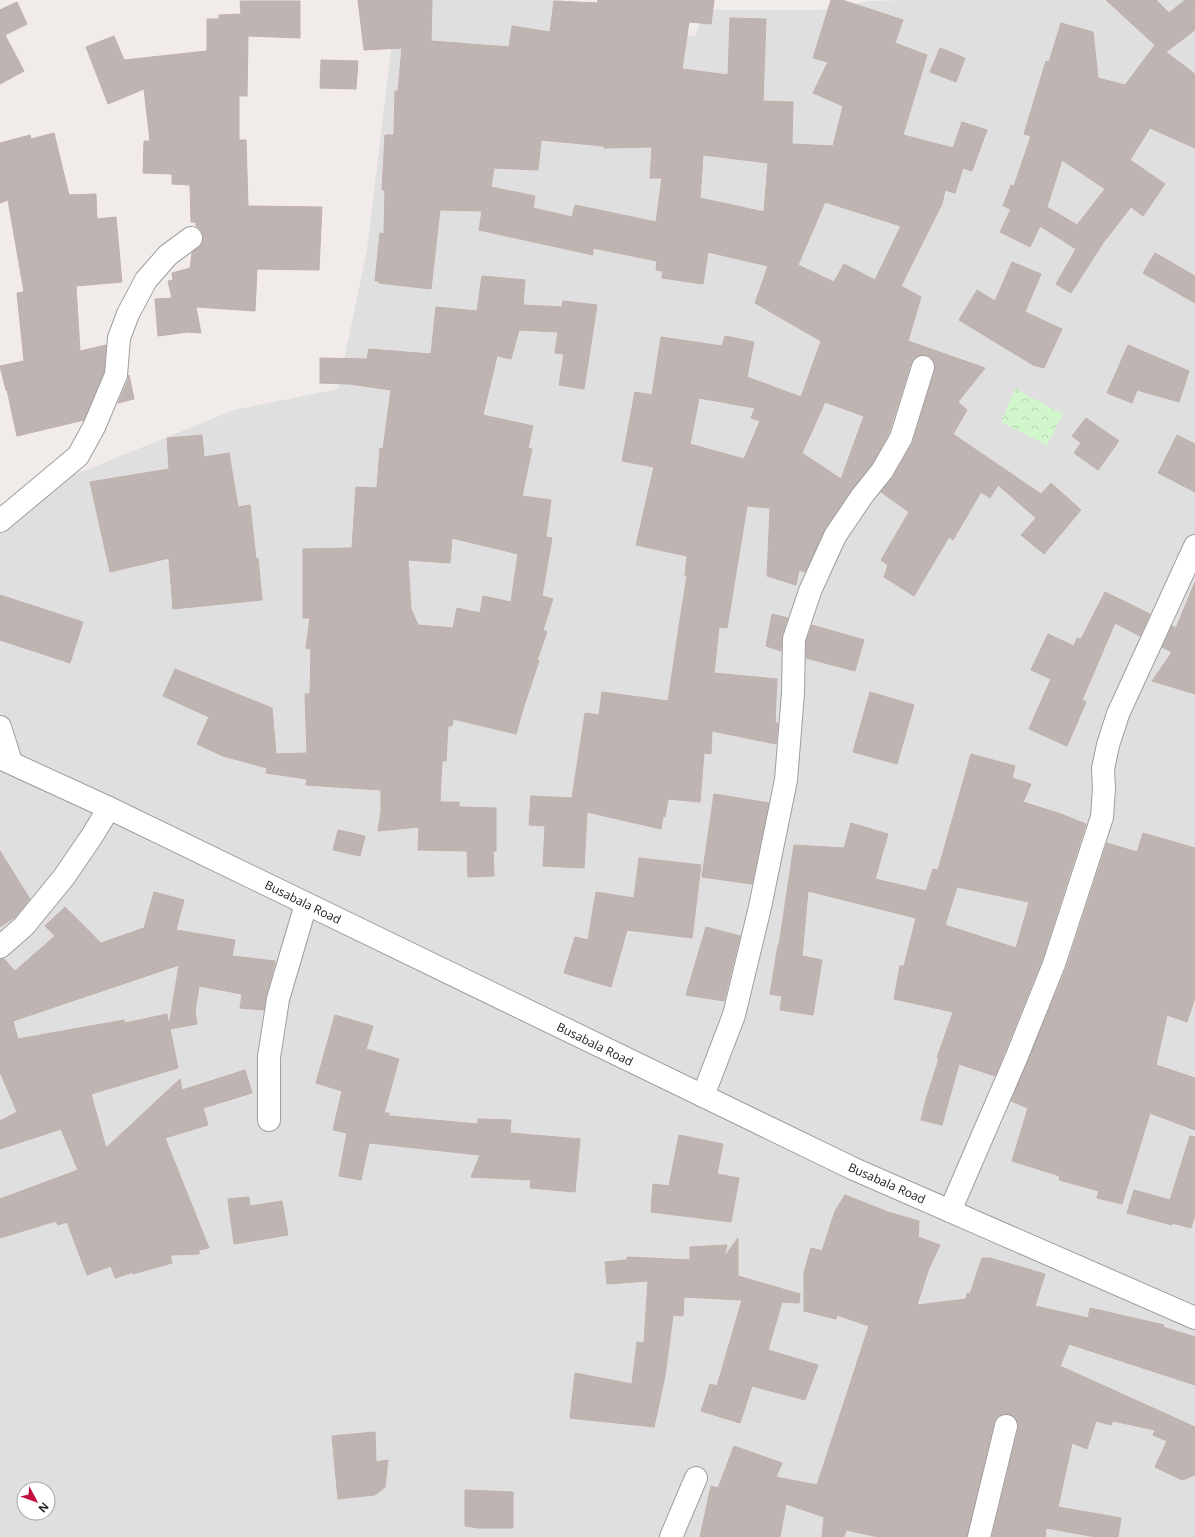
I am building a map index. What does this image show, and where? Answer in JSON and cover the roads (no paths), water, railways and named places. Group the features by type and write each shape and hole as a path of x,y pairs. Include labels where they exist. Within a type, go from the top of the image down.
{"street":[{"path":"0,521 78,456 94,427 116,375 119,338 128,314 146,280 168,255 191,238"},
{"path":"703,1096 734,1015 760,907 786,780 793,693 794,639 810,591 835,536 862,496 882,471 901,438 923,367"},
{"path":"950,1211 1017,1056 1054,964 1102,817 1104,788 1103,769 1108,745 1118,714 1195,546"},
{"path":"0,727 6,760"},
{"name":"Busabala Road","path":"6,760 109,808 854,1169 1195,1318"},
{"path":"0,947 24,926 64,877 109,808"},
{"path":"269,1120 269,1057 278,999 306,904"},
{"path":"979,1537 1006,1426"},
{"path":"671,1537 696,1478"}]}
